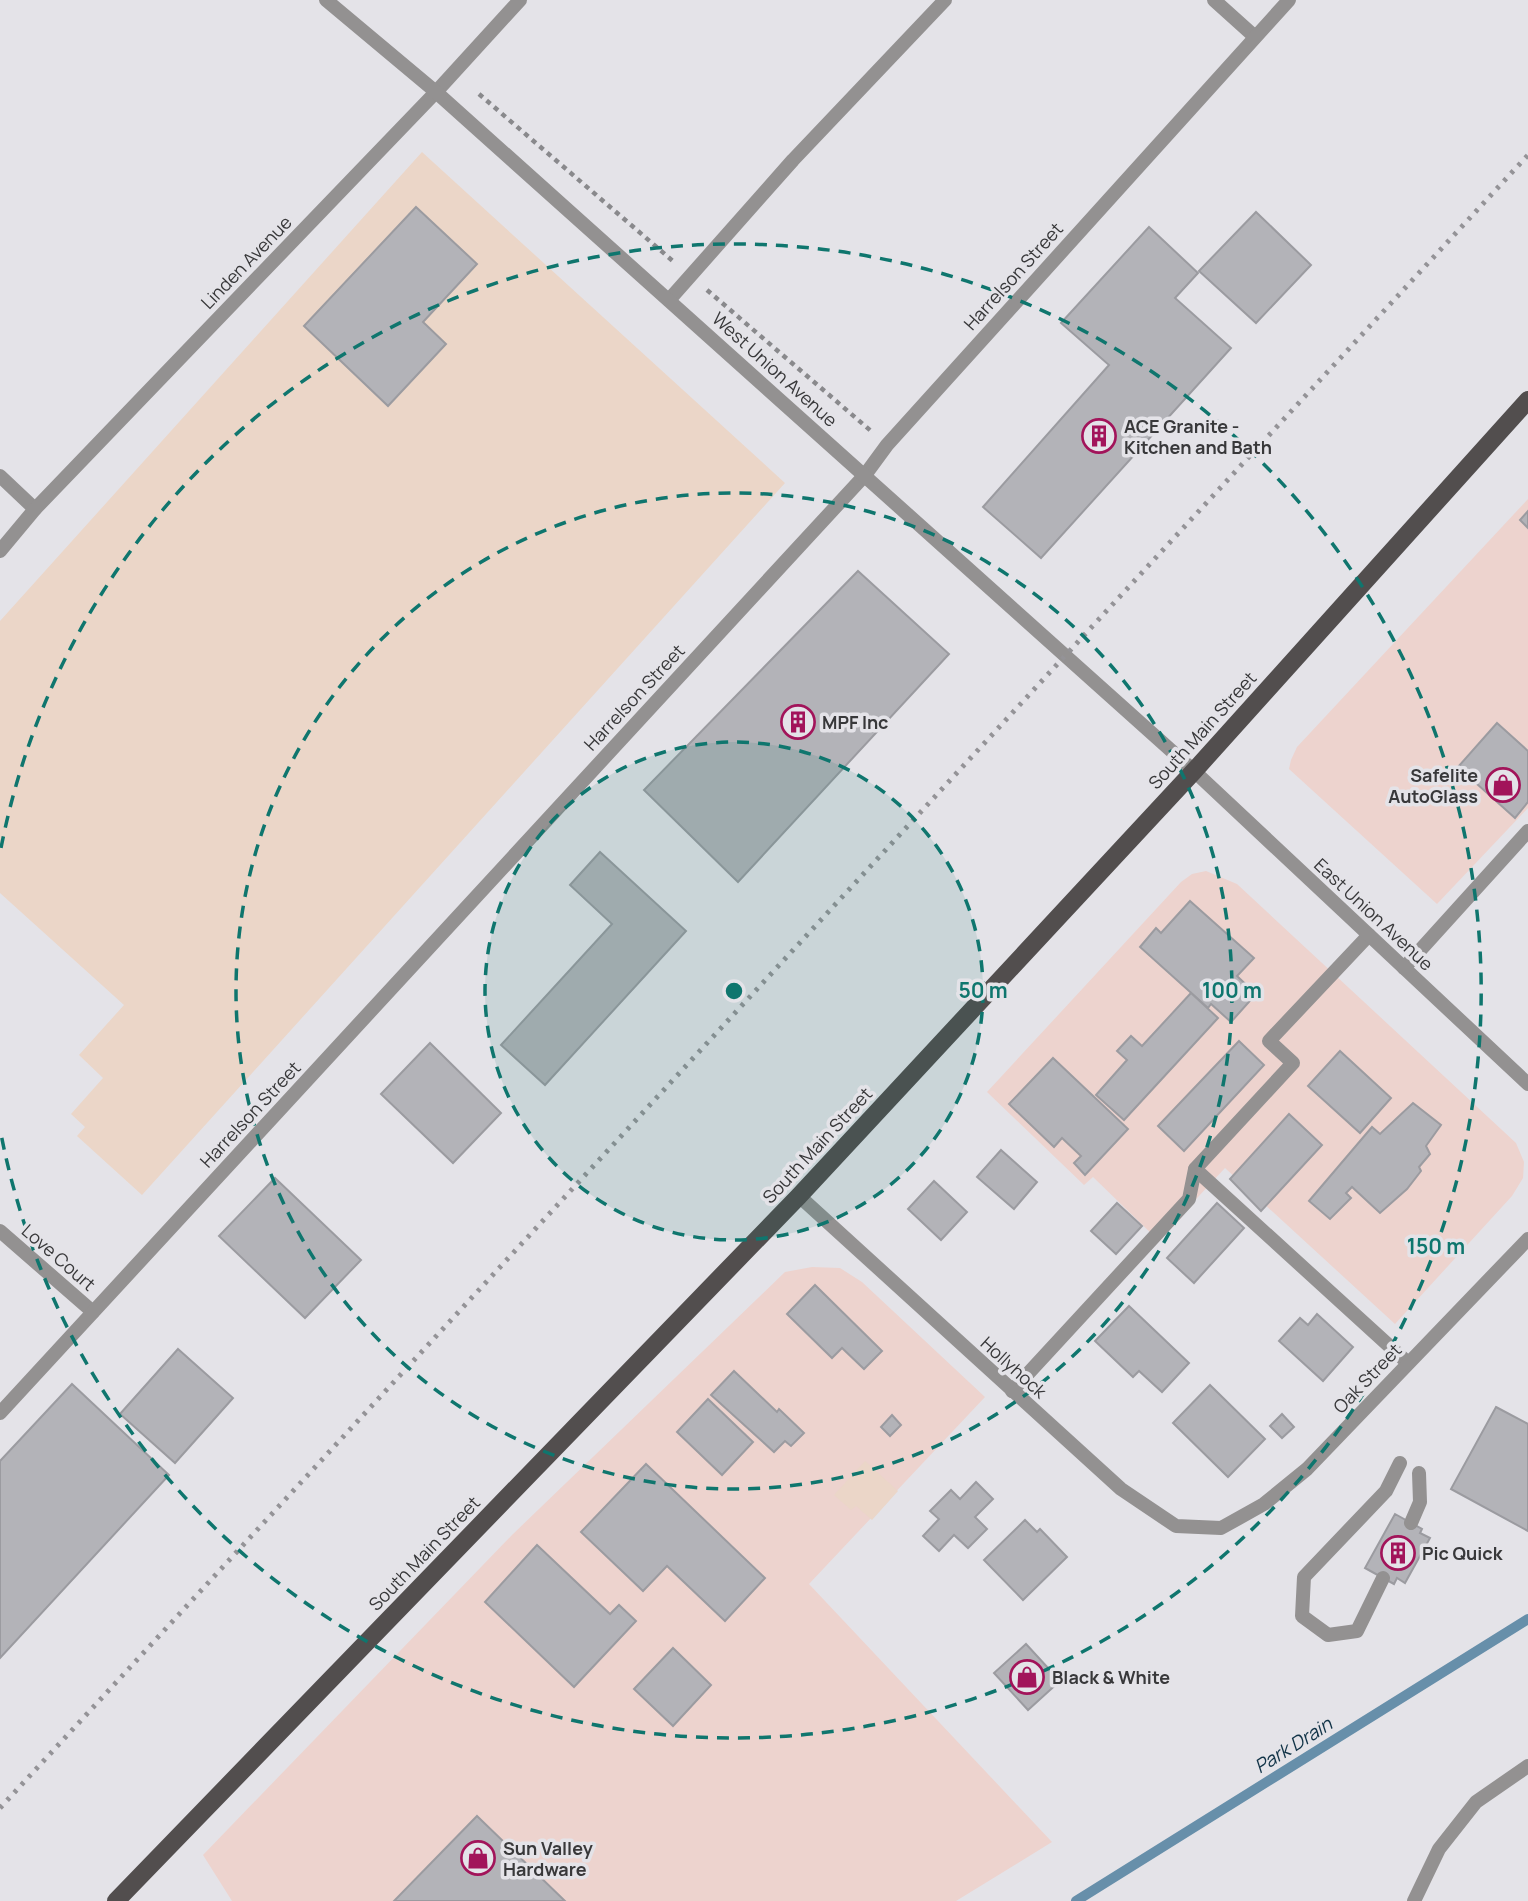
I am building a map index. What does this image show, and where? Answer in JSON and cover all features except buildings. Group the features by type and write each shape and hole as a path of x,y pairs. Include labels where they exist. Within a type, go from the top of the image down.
{"main road":[{"name":"South Main Street","path":"116,1901 799,1196 1194,771 1528,400"}],"street":[{"name":"West Union Avenue","path":"326,0 436,92 1194,771"},
{"name":"Linden Avenue","path":"0,551 35,509 436,92 520,0"},
{"path":"669,300 689,275 945,0"},
{"path":"1214,0 1254,36"},
{"name":"Harrelson Street","path":"0,1413 865,475 887,445 1289,0"},
{"path":"0,476 35,509"},
{"name":"East Union Avenue","path":"1194,771 1528,1084"},
{"path":"1404,968 1528,831"},
{"path":"1012,1391 1189,1199 1195,1169 1293,1063 1269,1041 1369,935"},
{"path":"1195,1169 1408,1363"},
{"name":"Hollyhock","path":"799,1196 1121,1489 1175,1527 1221,1528"},
{"name":"Love Court","path":"0,1231 93,1312"},
{"name":"Oak Street","path":"1221,1528 1264,1504 1307,1469 1528,1239"},
{"path":"1383,1578 1357,1631 1328,1635 1302,1616 1304,1577 1386,1491 1399,1463"},
{"path":"1411,1523 1420,1502 1419,1473"},
{"path":"1414,1901 1439,1849 1476,1802 1528,1766"}],"path":[{"path":"454,73 887,445"}],"shaded area":[{"path":"422,152 785,483 142,1195 77,1136 85,1127 71,1114 103,1078 79,1055 124,1005 0,893 0,621"},
{"path":"1528,499 1528,808 1437,904 1289,769 1291,760 1297,747"},
{"path":"1206,871 1237,884 1516,1143 1524,1162 1523,1178 1512,1196 1395,1324 1225,1168 1158,1240 1093,1177 1084,1185 987,1092 1181,882 1192,874"},
{"path":"812,1267 840,1268 862,1282 985,1397 809,1584 1052,1842 956,1901 232,1901 203,1855 512,1535 785,1272"},
{"path":"865,1461 898,1491 872,1520 856,1506 851,1510 834,1495"}],"waterway":[{"name":"Park Drain","path":"1076,1901 1528,1619"}],"railway":[{"path":"0,1808 1528,155"}],"place":[{"name":"ACE Granite - Kitchen and Bath","path":"1099,436"},
{"name":"MPF Inc","path":"798,722"},
{"name":"Safelite AutoGlass","path":"1503,785"},
{"name":"Pic Quick","path":"1398,1553"},
{"name":"Black & White","path":"1027,1677"},
{"name":"Sun Valley Hardware","path":"478,1858"}]}
